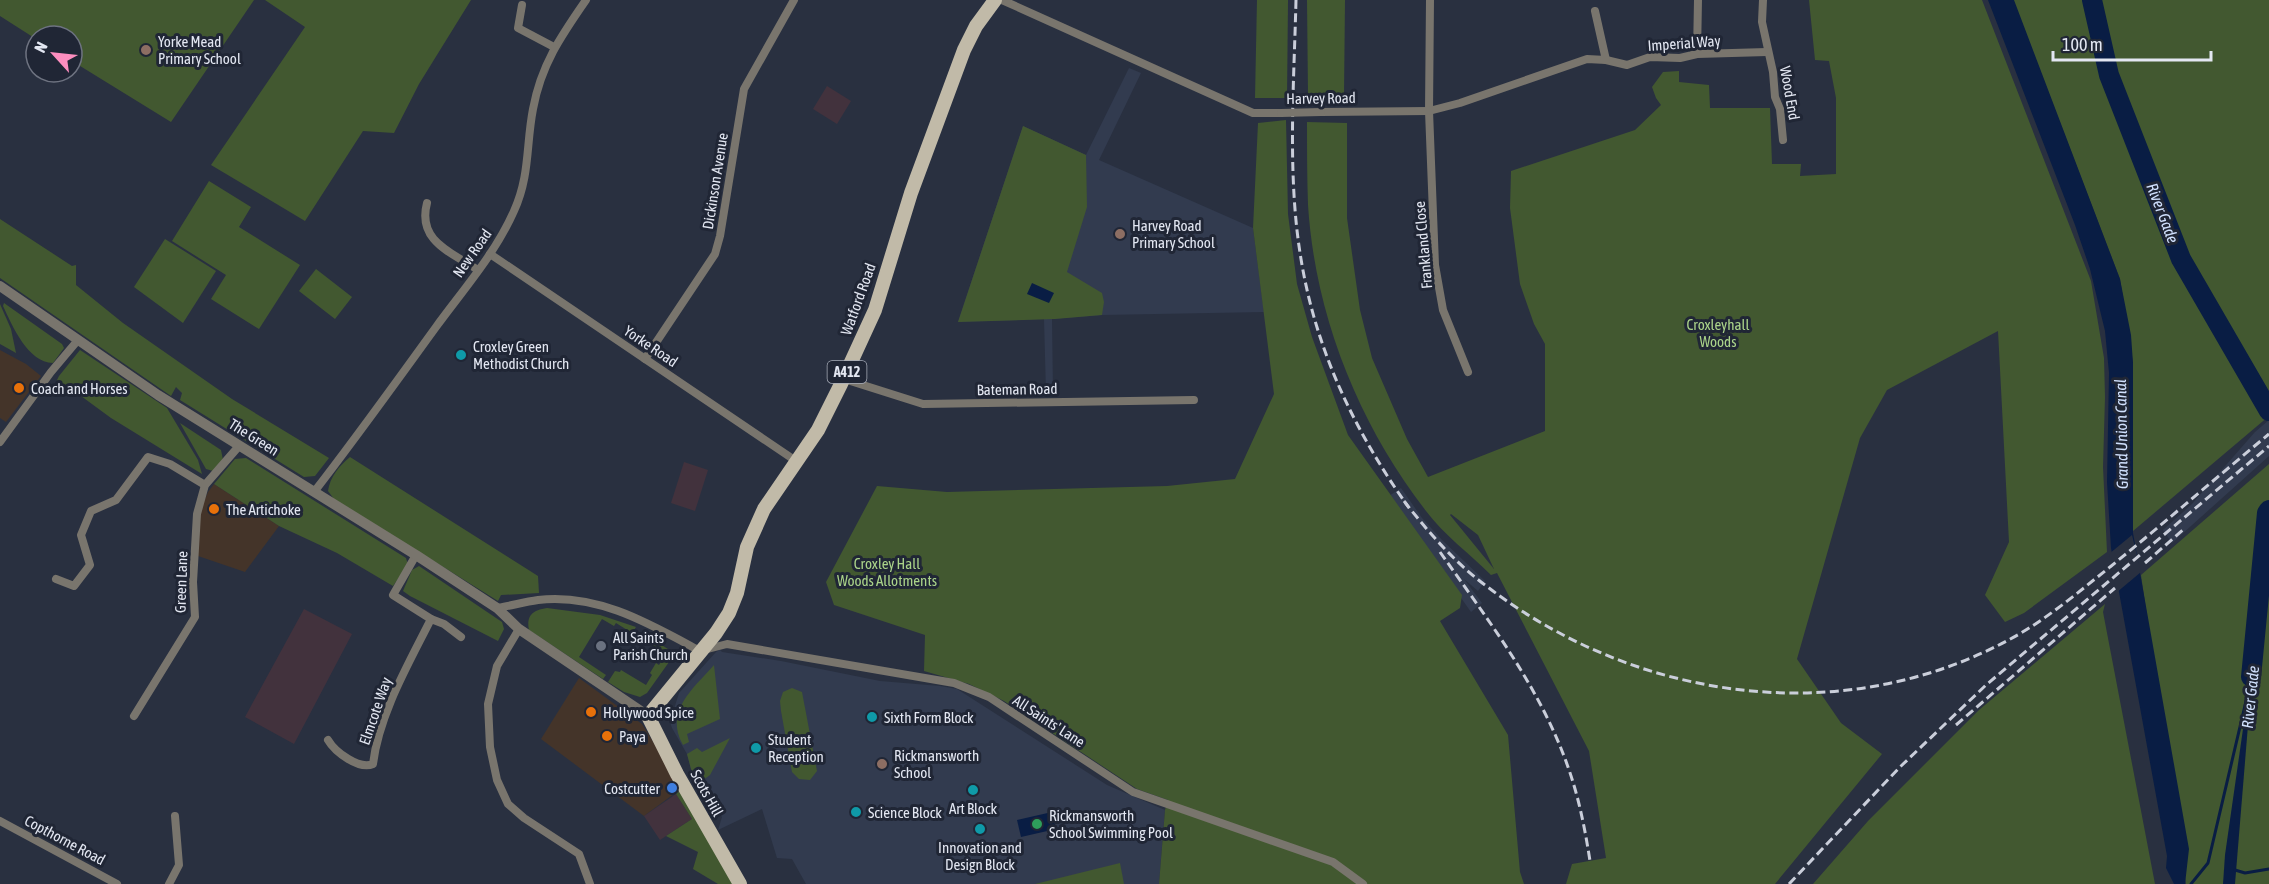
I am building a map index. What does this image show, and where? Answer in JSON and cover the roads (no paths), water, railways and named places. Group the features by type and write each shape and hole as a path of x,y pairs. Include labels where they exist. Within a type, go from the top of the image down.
{"main road":[{"name":"Watford Road","path":"648,716 729,613 737,593 747,547 764,509 818,430 844,379 874,310 911,193 964,50 976,26 995,0"},
{"name":"Scots Hill","path":"648,716 681,781 740,884"}],"street":[{"name":"New Road","path":"314,492 490,254 507,226 527,174 532,111 539,83 554,47 586,0"},
{"name":"Dickinson Avenue","path":"645,359 715,254 720,236 744,89 794,0"},
{"name":"Harvey Road","path":"1002,0 1253,112 1429,111 1460,103 1587,59 1606,60"},
{"name":"Frankland Close","path":"1430,0 1429,111 1435,265 1443,310 1468,372"},
{"path":"1697,54 1698,0"},
{"name":"Wood End","path":"1763,0 1762,22 1773,72 1775,97 1780,109 1783,140"},
{"path":"522,5 518,28 554,47"},
{"path":"1595,11 1606,60"},
{"name":"Imperial Way","path":"1606,60 1627,65 1650,57 1680,58 1697,54 1767,52"},
{"path":"427,203 424,213 426,229 432,239 478,270"},
{"name":"Yorke Road","path":"490,254 796,461"},
{"name":"The Green","path":"0,286 158,395 497,608 519,629 648,716"},
{"path":"0,442 51,372 78,340"},
{"name":"Bateman Road","path":"844,379 923,404 1194,400"},
{"name":"Green Lane","path":"134,716 195,617 193,582 197,514 205,484 239,446"},
{"path":"56,579 74,586 90,566 81,535 91,511 116,500 148,457 170,464 205,484"},
{"path":"416,555 393,595 431,619 444,624 461,637"},
{"path":"497,608 539,600 575,600 592,603 638,617 700,651"},
{"name":"Elmcote Way","path":"328,740 334,749 354,760 366,766 373,764 400,680 431,619"},
{"path":"519,629 497,666 488,704 490,747 497,780 508,804 579,854 590,884"},
{"name":"All Saints' Lane","path":"700,651 727,644 954,683 989,698 1133,792 1333,862 1363,884"},
{"path":"169,884 179,865 175,816"},
{"name":"Copthorne Road","path":"0,821 117,884"}],"water":[{"name":"Grand Union Canal","path":"1988,0 2014,0 2120,279 2131,335 2133,363 2133,533 2189,849 2185,884 2174,884 2166,868 2167,856 2111,548 2107,482 2109,373 2105,331 2090,269 2075,225"},
{"path":"1032,283 1054,293 1049,303 1027,294"},
{"path":"2254,652 2235,884 2223,884 2225,855"},
{"name":"Rickmansworth School Swimming Pool","path":"1052,812 1056,829 1021,837 1017,820"}],"waterway":[{"name":"River Gade","path":"2092,0 2109,75 2181,259 2269,411"},
{"name":"River Gade","path":"2251,677 2269,510"},
{"path":"2191,884 2208,863 2247,697"},
{"path":"2235,870 2245,873 2269,869"}],"railway":[{"path":"1296,0 1292,130 1294,195 1301,259 1308,293 1317,326 1340,389 1371,450 1409,508"},
{"path":"1404,501 1444,548 1489,588 1549,627 1613,658 1680,679 1749,691 1819,692 1888,684 1956,664 2021,633 2056,610 2110,567 2269,434"},
{"path":"1789,884 1900,767 1986,685 2269,446"},
{"path":"2145,563 2184,529"},
{"path":"1440,552 1512,655 1543,709 1572,779 1590,861"},
{"path":"1956,725 2115,588"}],"place":[{"name":"Yorke Mead Primary School","path":"146,50"},
{"name":"Harvey Road Primary School","path":"1120,234"},
{"name":"Croxley Green Methodist Church","path":"461,355"},
{"name":"Coach and Horses","path":"19,388"},
{"name":"The Artichoke","path":"214,509"},
{"name":"All Saints Parish Church","path":"601,646"},
{"name":"Hollywood Spice","path":"591,712"},
{"name":"Sixth Form Block","path":"872,717"},
{"name":"Paya","path":"607,736"},
{"name":"Student Reception","path":"756,748"},
{"name":"Rickmansworth School","path":"882,764"},
{"name":"Costcutter","path":"672,788"},
{"name":"Art Block","path":"973,790"},
{"name":"Science Block","path":"856,812"},
{"name":"Rickmansworth School Swimming Pool","path":"1037,824"},
{"name":"Innovation and Design Block","path":"980,829"}],"park label":[{"name":"Croxleyhall Woods","path":"1718,332"},
{"name":"Croxley Hall Woods Allotments","path":"887,572"}]}
